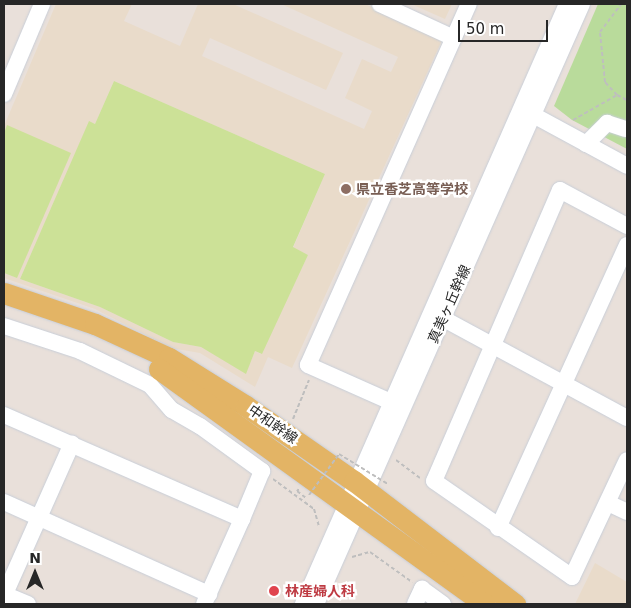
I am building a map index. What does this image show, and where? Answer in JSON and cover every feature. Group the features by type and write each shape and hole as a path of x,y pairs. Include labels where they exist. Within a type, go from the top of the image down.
{"main road":[{"name":"中和幹線","path":"4,293 95,324 169,358 246,406 361,485 515,604"},
{"name":"中和幹線","path":"4,305 93,336 152,364 485,604"}],"street":[{"path":"4,94 42,4"},
{"path":"380,4 454,38"},
{"path":"391,402 308,365 469,4"},
{"name":"真美ヶ丘幹線","path":"361,485 384,452 442,318 527,112 567,4"},
{"name":"真美ヶ丘幹線","path":"316,604 391,402 527,112 582,4"},
{"path":"527,112 627,166"},
{"path":"586,144 607,123 625,129"},
{"path":"627,226 560,190 434,481 498,528 572,577 627,460"},
{"path":"498,528 627,245"},
{"path":"442,318 627,418"},
{"path":"4,326 80,351 150,385 172,410 200,426 262,471 206,599 39,517 4,502"},
{"path":"4,414 242,519"},
{"path":"28,604 4,595 72,443"},
{"path":"608,503 627,512"},
{"name":"真美ヶ丘幹線","path":"303,604 352,507"},
{"path":"415,604 422,589 443,604"}],"path":[{"path":"621,4 600,32 605,82 616,95 627,100"},
{"path":"572,120 616,95"},
{"path":"300,423 292,418 314,368"},
{"path":"384,452 425,482 434,481"},
{"path":"309,495 339,454 388,484"},
{"path":"262,471 314,509 319,528"},
{"path":"347,558 370,552 422,589"}],"shaded area":[{"name":"県立香芝高等学校","path":"56,4 132,4 124,21 180,46 198,4 233,4 343,53 326,90 210,38 202,56 364,129 372,111 345,98 362,59 391,72 398,57 281,4 365,4 443,38 292,368 268,357 255,387 200,353 171,348 95,309 4,278 4,273 17,278 7,126 4,133 4,126","holes":["114,81 325,174 293,248 308,255 261,354 255,351 246,373 201,347 173,342 100,307 20,279 89,122 95,124"]},
{"path":"411,4 452,4 445,19"},
{"path":"595,563 627,582 627,604 575,604"}],"green space":[{"path":"598,4 627,4 627,149 572,120 554,106"},
{"path":"114,81 325,174 293,247 308,255 262,354 255,351 246,374 201,347 173,342 100,307 20,279 89,121 95,124"},
{"path":"7,125 71,153 17,278 4,273 4,133"}],"place":[{"name":"県立香芝高等学校","path":"346,189"},
{"name":"林産婦人科","path":"274,591"}]}
